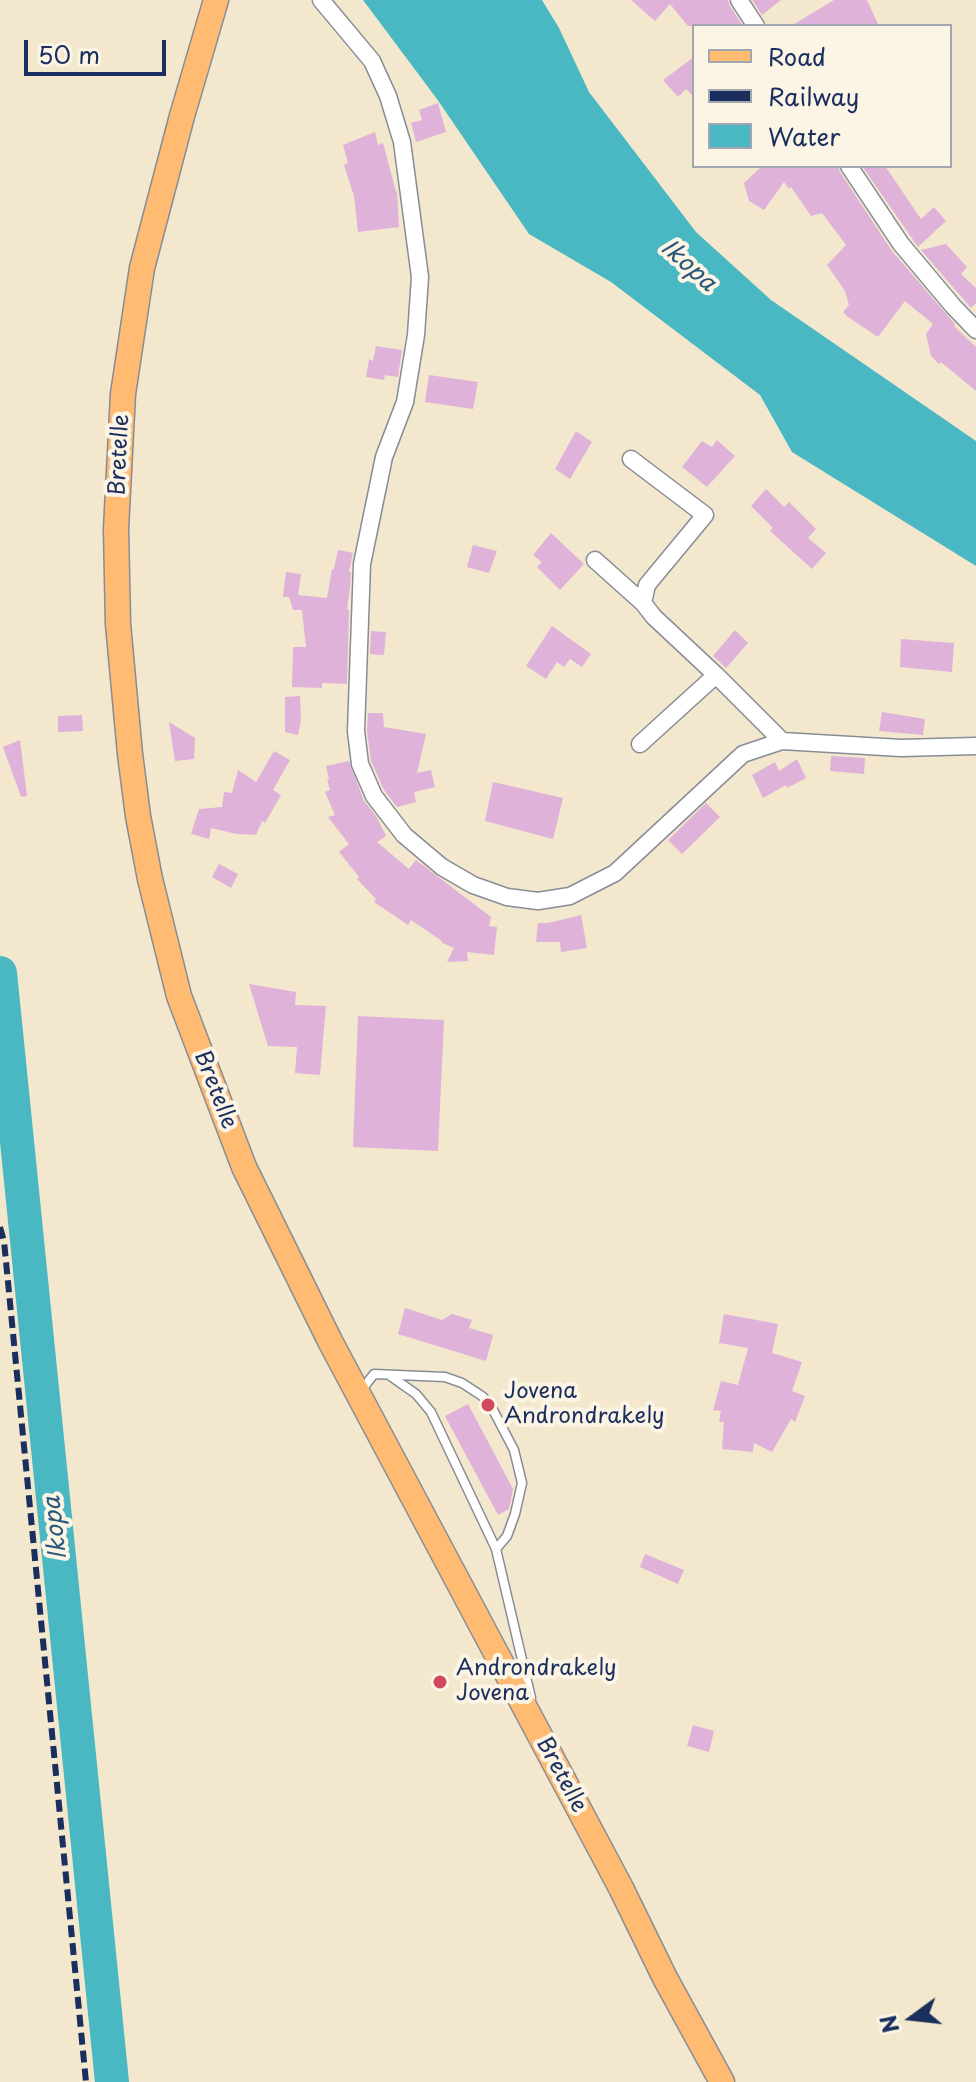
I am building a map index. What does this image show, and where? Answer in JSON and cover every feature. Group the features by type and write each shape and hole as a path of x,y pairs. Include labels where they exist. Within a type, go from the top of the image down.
{"main road":[{"name":"Bretelle","path":"216,0 148,240 123,394 116,571 124,707 138,816 150,879 179,996 244,1167 330,1341 722,2082"}],"street":[{"path":"321,0 372,61 388,96 402,142 420,277 416,335 405,402 384,457 362,564 356,731 360,764 374,796 404,835 442,867 473,885 507,897 538,901 570,896 615,873 743,754 782,741 901,748 976,746"},
{"path":"739,0 755,24"},
{"path":"850,168 901,244 976,330"},
{"path":"631,459 705,515 647,585 643,603"},
{"path":"595,560 643,603 782,741"},
{"path":"640,744 716,675"}],"lane":[{"path":"359,1394 374,1374 445,1377 462,1383 491,1406 514,1450 522,1483 507,1536 496,1549"},
{"path":"389,1375 416,1394 431,1412 496,1549 540,1734"}],"water":[{"path":"363,0 542,0 559,28 589,92 696,232 771,300 976,441 976,566 792,452 760,395 611,282 529,234 437,99"}],"building":[{"path":"631,0 728,0 742,24 688,26 670,4 655,21"},
{"path":"752,0 781,0 762,15"},
{"path":"834,0 867,0 878,24 794,24"},
{"path":"692,58 692,95 686,89 678,97 663,80"},
{"path":"438,103 446,132 416,142 411,123 422,120 419,110"},
{"path":"375,132 378,145 383,143 397,191 399,227 358,232 354,196 344,165 348,163 343,145"},
{"path":"760,168 839,168 892,251 954,326 976,347 976,391 931,356 926,334 933,324 905,301 878,337 848,317 843,312 849,305 845,291 827,265 846,245 822,213 811,216 784,182 764,210 749,201 744,183"},
{"path":"863,168 886,168 921,219 934,207 946,221 918,247"},
{"path":"946,244 967,267 961,274 976,288 976,303 971,308 921,250"},
{"path":"376,346 402,350 398,377 385,375 384,380 366,377 369,359 373,361"},
{"path":"429,375 478,382 473,409 425,402"},
{"path":"576,431 592,442 570,479 555,469"},
{"path":"717,440 735,456 707,487 682,467 702,441 712,447"},
{"path":"766,489 784,507 789,502 816,529 808,538 826,553 812,569 770,531 773,528 751,506"},
{"path":"551,533 584,564 560,590 537,567 542,562 533,555"},
{"path":"473,545 497,551 489,573 467,567"},
{"path":"338,550 353,553 347,609 347,684 322,683 322,688 292,687 293,647 306,647 302,610 293,610 289,597 283,597 286,572 301,574 298,595 327,598"},
{"path":"552,626 591,654 582,667 570,659 564,667 557,662 546,679 526,666"},
{"path":"735,630 748,643 726,668 713,656"},
{"path":"371,631 386,632 384,655 370,654"},
{"path":"901,639 954,643 952,672 900,667"},
{"path":"300,696 298,735 285,732 285,697"},
{"path":"882,712 925,719 923,735 879,731"},
{"path":"368,713 383,713 384,727 426,734 417,773 431,770 435,787 414,792 416,802 397,807 384,790 371,761"},
{"path":"82,715 83,731 58,732 58,716"},
{"path":"169,722 195,738 194,759 175,761"},
{"path":"20,740 27,796 21,797 3,747"},
{"path":"274,751 290,760 273,790 281,795 256,835 211,828 209,839 191,834 199,809 222,807 224,792 232,793 238,770 256,782"},
{"path":"831,756 865,758 864,774 830,771"},
{"path":"797,759 806,778 763,798 752,775 775,762 779,771"},
{"path":"349,761 364,801 386,836 377,842 409,869 416,860 491,917 489,926 497,927 494,955 467,952 468,961 447,962 454,948 411,920 408,925 374,902 376,899 357,879 359,877 339,852 349,844 328,817 335,815 325,792 330,790 326,766"},
{"path":"493,782 563,798 553,839 485,821"},
{"path":"706,803 720,817 682,854 668,840"},
{"path":"219,864 238,874 231,888 212,877"},
{"path":"581,915 587,948 561,952 560,942 536,942 538,923"},
{"path":"249,984 296,992 295,1005 326,1006 320,1075 295,1073 297,1047 268,1046"},
{"path":"358,1016 444,1020 438,1151 353,1147"},
{"path":"405,1308 442,1320 452,1314 472,1320 469,1328 493,1335 486,1361 398,1334"},
{"path":"724,1314 778,1324 772,1353 802,1362 792,1391 805,1396 795,1422 791,1419 772,1452 754,1443 753,1452 722,1449 724,1422 719,1422 721,1411 713,1410 721,1381 738,1385 748,1348 719,1343"},
{"path":"468,1404 513,1489 509,1509 498,1515 445,1416"},
{"path":"645,1554 684,1570 678,1584 640,1567"},
{"path":"693,1725 714,1731 709,1752 687,1746"}],"waterway":[{"name":"Ikopa","path":"0,973 112,2082"}],"railway":[{"path":"0,1227 4,1241 86,2082"}],"place":[{"name":"Jovena Androndrakely","path":"488,1405"},
{"name":"Androndrakely Jovena","path":"440,1682"}]}
